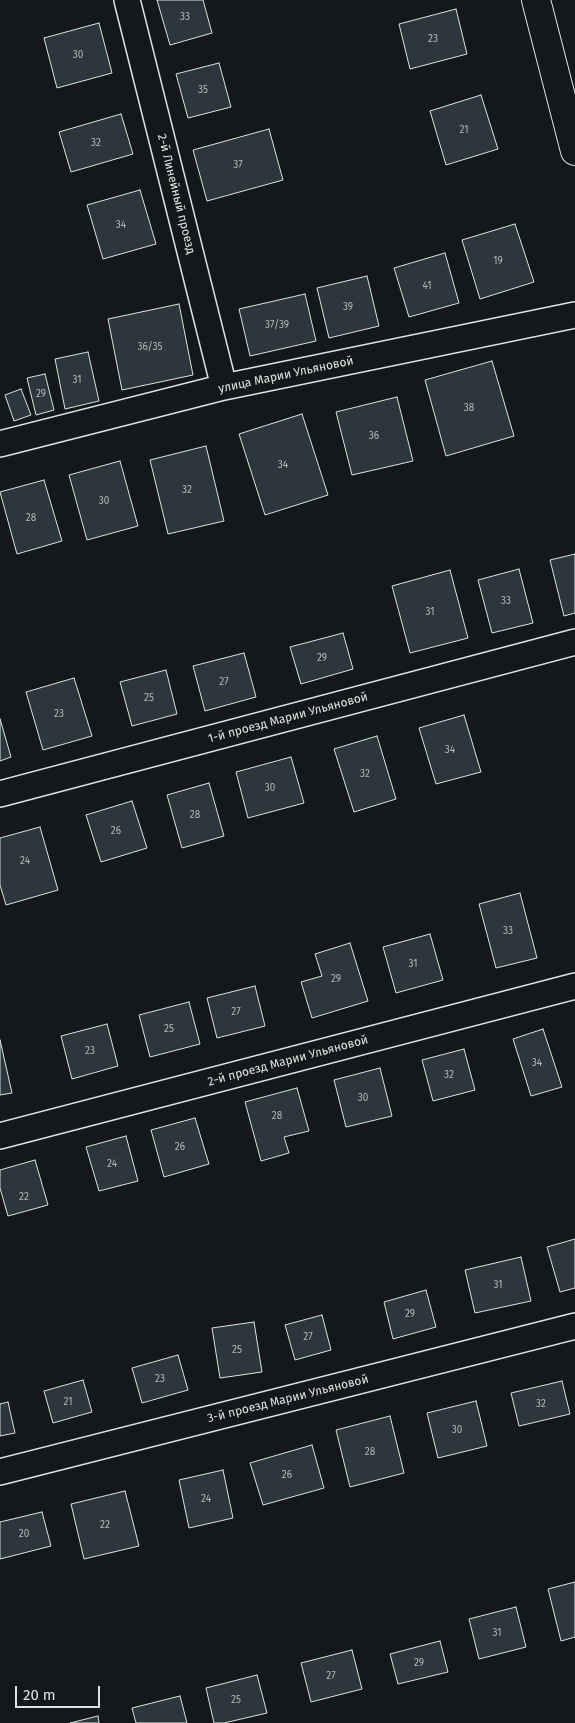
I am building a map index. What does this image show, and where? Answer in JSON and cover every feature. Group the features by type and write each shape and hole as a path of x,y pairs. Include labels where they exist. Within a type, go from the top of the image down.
{"street":[{"name":"2-й Линейный проезд","path":"127,0 224,387"},
{"path":"536,0 575,151"},
{"name":"улица Марии Ульяновой","path":"0,444 224,387 575,315"},
{"name":"1-й проезд Марии Ульяновой","path":"0,794 575,642"},
{"name":"2-й проезд Марии Ульяновой","path":"0,1136 575,986"},
{"name":"3-й проезд Марии Ульяновой","path":"0,1472 575,1326"}],"building":[{"path":"157,0 203,0 212,33 170,45"},
{"path":"456,9 467,54 410,69 399,24"},
{"path":"99,23 112,73 57,88 44,38"},
{"path":"219,63 231,107 188,118 176,74"},
{"path":"481,95 498,149 446,165 430,111"},
{"path":"121,114 133,154 71,172 59,132"},
{"path":"269,129 283,180 207,201 193,150"},
{"path":"140,190 156,244 103,259 87,205"},
{"path":"515,224 534,282 480,299 462,240"},
{"path":"445,253 459,303 409,317 394,268"},
{"path":"367,276 379,326 329,338 317,288"},
{"path":"305,294 316,341 250,356 239,309"},
{"path":"179,304 193,375 122,390 108,319"},
{"path":"88,352 99,401 65,409 55,359"},
{"path":"492,361 514,436 446,456 425,380"},
{"path":"45,374 54,410 36,415 27,378"},
{"path":"21,389 31,415 14,421 5,395"},
{"path":"397,397 413,461 352,475 336,412"},
{"path":"302,414 328,495 265,515 239,434"},
{"path":"206,446 224,521 168,534 150,460"},
{"path":"120,461 138,526 87,540 69,475"},
{"path":"44,480 62,541 17,554 0,492"},
{"path":"575,554 575,613 564,616 550,560"},
{"path":"519,569 533,623 492,633 478,580"},
{"path":"450,570 468,638 410,653 392,586"},
{"path":"343,633 353,669 301,684 290,647"},
{"path":"244,653 256,697 205,711 193,666"},
{"path":"166,670 177,714 132,726 120,682"},
{"path":"74,678 92,736 43,750 26,692"},
{"path":"464,715 481,772 436,784 419,728"},
{"path":"0,719 11,757 0,761"},
{"path":"377,736 396,799 354,812 334,749"},
{"path":"291,757 304,803 248,818 236,772"},
{"path":"209,783 224,836 182,848 167,795"},
{"path":"132,801 147,848 101,862 86,815"},
{"path":"40,827 58,890 6,905 0,885 0,838"},
{"path":"520,893 537,958 496,968 479,904"},
{"path":"430,934 443,980 396,993 383,947"},
{"path":"350,943 368,1001 312,1018 301,982 322,976 315,954"},
{"path":"255,986 265,1026 217,1038 207,998"},
{"path":"189,1002 200,1044 150,1057 139,1015"},
{"path":"107,1024 118,1066 72,1079 61,1036"},
{"path":"543,1029 562,1087 531,1096 513,1039"},
{"path":"0,1040 12,1093 0,1095"},
{"path":"464,1049 475,1090 433,1101 422,1060"},
{"path":"380,1068 392,1116 346,1127 334,1080"},
{"path":"297,1088 309,1131 284,1137 289,1153 261,1161 245,1102"},
{"path":"195,1118 209,1164 164,1177 151,1130"},
{"path":"126,1136 138,1181 99,1191 86,1147"},
{"path":"35,1160 48,1205 8,1216 0,1188 0,1170"},
{"path":"575,1239 575,1288 560,1292 547,1247"},
{"path":"521,1257 531,1301 475,1313 465,1270"},
{"path":"426,1290 436,1327 393,1339 384,1302"},
{"path":"322,1315 331,1350 295,1360 285,1325"},
{"path":"254,1322 262,1372 220,1378 212,1328"},
{"path":"178,1355 188,1390 142,1403 132,1368"},
{"path":"83,1380 92,1412 53,1423 44,1391"},
{"path":"562,1381 570,1414 519,1426 511,1393"},
{"path":"476,1401 487,1446 438,1458 427,1413"},
{"path":"8,1402 15,1433 0,1436 0,1404"},
{"path":"390,1416 404,1473 350,1487 336,1430"},
{"path":"312,1445 324,1488 263,1505 250,1463"},
{"path":"223,1470 233,1518 189,1528 179,1480"},
{"path":"125,1491 139,1546 84,1559 71,1504"},
{"path":"42,1512 51,1546 0,1559 0,1522"},
{"path":"575,1582 575,1637 561,1641 548,1589"},
{"path":"516,1607 526,1647 479,1659 469,1619"},
{"path":"440,1641 448,1672 398,1684 390,1654"},
{"path":"352,1650 362,1689 311,1702 301,1663"},
{"path":"257,1675 267,1713 224,1723 214,1723 206,1688"},
{"path":"180,1696 187,1723 136,1723 132,1708"},
{"path":"98,1716 99,1723 70,1723"}]}
